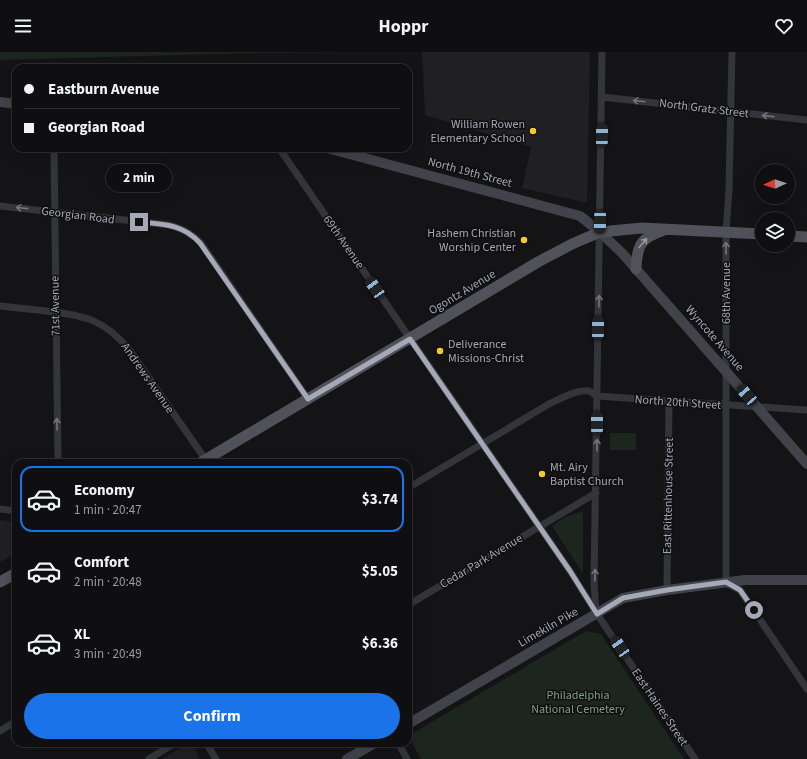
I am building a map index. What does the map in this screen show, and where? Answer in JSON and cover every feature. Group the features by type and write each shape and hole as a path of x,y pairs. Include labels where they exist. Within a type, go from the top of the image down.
{"main road":[{"name":"Ogontz Avenue","path":"210,459 552,254 579,240 600,232 642,228 755,234"},
{"path":"636,269 637,252 643,240 666,229"},
{"path":"795,236 807,237"},
{"path":"0,582 12,575"}],"street":[{"name":"East Haines Street","path":"602,52 594,582 597,614 695,759"},
{"name":"68th Avenue","path":"726,582 726,232 729,190 732,52"},
{"name":"North Gratz Street","path":"602,96 807,120"},
{"path":"0,102 12,104"},
{"name":"71st Avenue","path":"54,152 58,459"},
{"name":"69th Avenue","path":"282,152 570,571 597,614"},
{"name":"North 19th Street","path":"343,152 580,216 600,232"},
{"name":"Georgian Road","path":"0,206 169,225 181,228 194,236 308,399"},
{"name":"Wyncote Avenue","path":"600,232 636,269 807,464"},
{"name":"Andrews Avenue","path":"0,306 74,314 87,318 109,329 121,339 203,459"},
{"name":"North 20th Street","path":"412,486 549,404 582,391 591,392 597,396 807,410"},
{"name":"East Rittenhouse Street","path":"667,590 669,401"},
{"name":"Cedar Park Avenue","path":"412,603 596,493"},
{"path":"0,509 12,510"},
{"name":"Limekiln Pike","path":"412,722 623,598 667,590 745,580 807,580"},
{"path":"726,582 740,590 807,689"},
{"path":"0,731 12,724"},
{"path":"149,759 168,747"},
{"path":"208,747 216,759"},
{"path":"347,759 368,747"},
{"path":"400,747 407,759"}],"shaded area":[{"name":"William Rowen Elementary School","path":"422,52 590,52 587,203 522,188 531,147 425,115"},
{"path":"0,520 12,522 12,555 0,562"},
{"path":"182,747 194,747 200,759 162,759"}],"green space":[{"path":"0,52 369,52 254,53 0,60"},
{"path":"610,433 636,433 636,450 610,450"},
{"path":"583,511 583,574 552,526 565,517"},
{"name":"Philadelphia National Cemetery","path":"586,631 601,634 684,759 421,759 412,743 412,734"}],"place":[{"name":"William Rowen Elementary School","path":"533,131"},
{"name":"Hashem Christian Worship Center","path":"524,240"},
{"name":"Deliverance Missions-Christ","path":"440,351"},
{"name":"Mt. Airy Baptist Church","path":"542,474"}],"route":[{"path":"139,222 169,225 181,228 194,236 308,399 410,339 570,571 597,614 623,598 726,582 740,590 754,610"}]}
